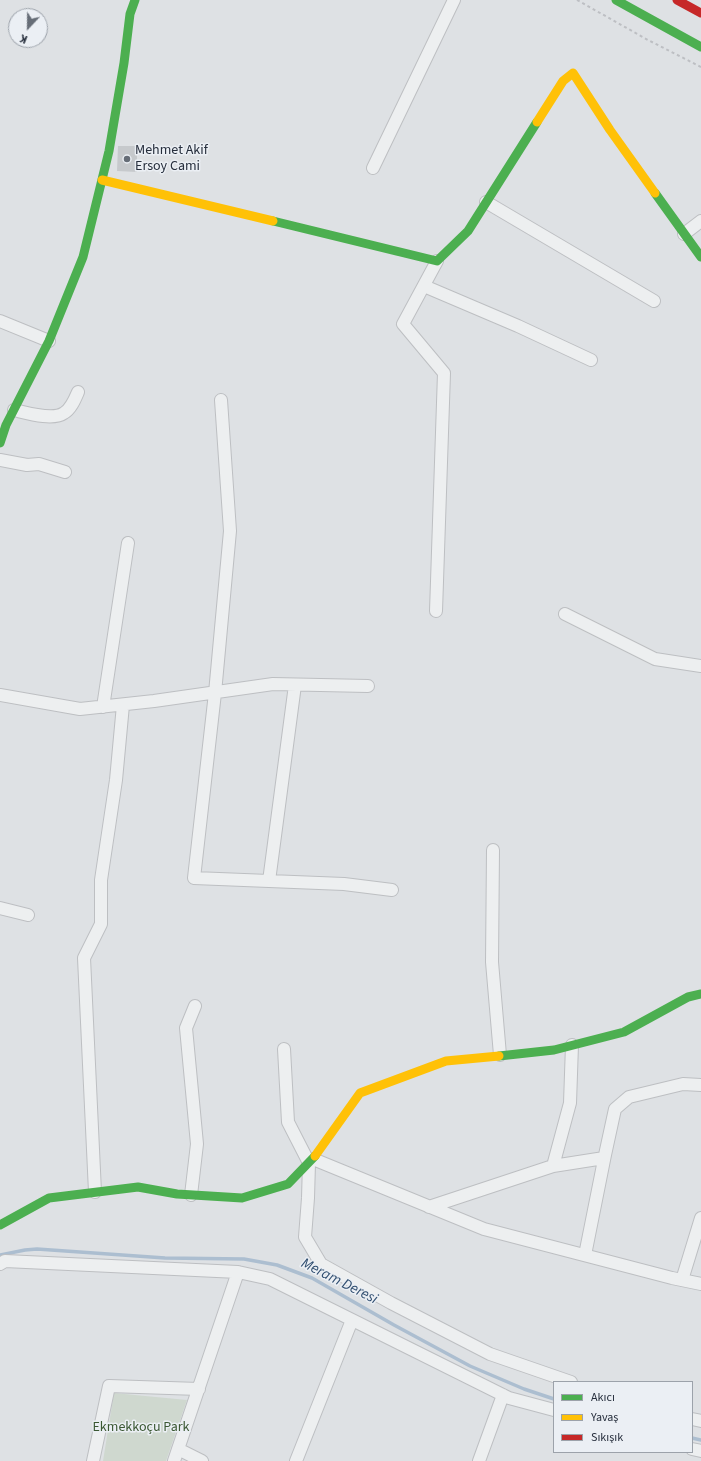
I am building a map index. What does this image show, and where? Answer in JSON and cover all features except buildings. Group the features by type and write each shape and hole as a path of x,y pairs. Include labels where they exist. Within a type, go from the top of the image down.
{"main road":[{"path":"0,443 6,425 49,341 82,257 109,152 130,14 134,0"},
{"path":"616,0 701,47"},
{"path":"677,0 701,13"},
{"path":"102,180 437,261 468,231 563,81 572,73 610,130 701,258"},
{"path":"0,1225 49,1198 138,1187 177,1194 242,1198 288,1184 311,1161 360,1093 446,1060 554,1050 624,1032 688,997 701,994"}],"street":[{"path":"373,168 454,0"},
{"path":"486,202 654,301"},
{"path":"684,234 701,221"},
{"path":"436,611 444,372 403,324 437,261"},
{"path":"424,286 518,326 591,360"},
{"path":"0,321 49,341"},
{"path":"14,410 48,417 64,414 69,409 78,392"},
{"path":"221,400 230,531 215,693 194,878 344,884 392,890"},
{"path":"0,460 27,466 39,464 65,472"},
{"path":"103,707 128,543"},
{"path":"565,614 656,659 701,666"},
{"path":"0,695 80,709 215,693 273,684 368,686"},
{"path":"269,881 295,685"},
{"path":"95,1192 84,958 101,924 101,880 116,780 122,704"},
{"path":"493,850 492,962 500,1055"},
{"path":"0,908 28,915"},
{"path":"191,1195 197,1144 186,1028 195,1006"},
{"path":"553,1166 570,1103 572,1045"},
{"path":"284,1049 288,1122 311,1161 305,1237 321,1264 391,1303 490,1354 568,1381"},
{"path":"585,1255 615,1109 629,1096 683,1084 701,1085"},
{"path":"429,1206 553,1166 604,1158"},
{"path":"311,1161 429,1206 484,1229 701,1284"},
{"path":"682,1280 701,1218"},
{"path":"0,1264 5,1261 238,1272 270,1279 509,1398 553,1410"},
{"path":"174,1461 238,1272"},
{"path":"296,1461 352,1320"},
{"path":"93,1461 109,1386 199,1389"},
{"path":"479,1461 503,1395"},
{"path":"178,1449 202,1461"}],"path":[{"path":"577,0 648,40 701,67"}],"green space":[{"name":"Ekmekkoçu Park","path":"114,1393 187,1400 166,1461 103,1461"}],"waterway":[{"name":"Meram Deresi","path":"0,1255 37,1249 165,1258 244,1259 277,1265 312,1278 470,1366 524,1389 553,1399"},
{"name":"Meram Deresi","path":"693,1438 701,1440"}],"traffic: fast":[{"path":"0,443 6,425 49,341 83,257 109,151 124,63 130,14 135,0"},
{"path":"616,0 701,47"},
{"path":"273,221 437,261 468,231 537,122"},
{"path":"655,193 701,257"},
{"path":"499,1056 554,1050 624,1032 688,997 701,994"},
{"path":"0,1225 49,1198 138,1187 177,1194 242,1198 288,1184 315,1156"}],"traffic: slow":[{"path":"537,122 563,81 573,73 610,130 655,193"},
{"path":"102,180 273,221"},
{"path":"315,1156 360,1093 446,1061 499,1056"}],"traffic: jam":[{"path":"677,0 701,13"}],"place":[{"name":"Mehmet Akif Ersoy Cami","path":"127,159"}]}
